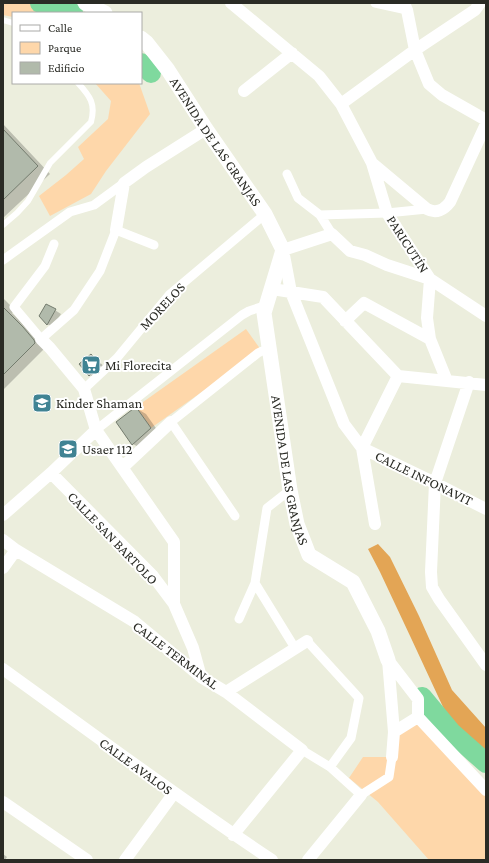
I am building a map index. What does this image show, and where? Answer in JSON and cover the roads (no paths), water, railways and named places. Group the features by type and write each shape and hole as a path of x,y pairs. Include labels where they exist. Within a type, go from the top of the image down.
{"street":[{"path":"85,3 103,12"},
{"path":"231,3 319,76 341,104 372,163 432,212 442,210 450,202 486,124"},
{"path":"375,3 405,7 415,50 429,84 442,95 486,120"},
{"path":"341,104 415,50 475,10 480,3"},
{"name":"AVENIDA DE LAS GRANJAS","path":"142,39 168,70 206,129 265,214 283,250 291,292 344,424 362,448"},
{"path":"244,92 292,53"},
{"path":"3,260 70,212 94,205 146,167 206,129"},
{"name":"PARICUTÍN","path":"372,163 387,213 430,279"},
{"path":"287,174 298,198 320,215 332,234 350,251 430,279 486,316"},
{"path":"41,339 74,310 100,271 116,230 124,183"},
{"path":"320,215 387,213 427,209"},
{"name":"MORELOS","path":"84,389 117,358 169,295 265,214"},
{"path":"116,230 154,246"},
{"path":"283,250 332,234"},
{"path":"54,244 45,266 14,307 84,389 96,430 174,542 174,604 193,648 201,677"},
{"name":"AVENIDA DE LAS GRANJAS","path":"283,250 264,313 290,490 297,524 309,555 353,582 378,631 388,660 418,699 418,717"},
{"path":"430,279 427,318 430,339 447,380"},
{"path":"272,289 323,297 398,376 469,382 486,385"},
{"path":"345,321 364,303 430,339"},
{"path":"3,515 51,473 96,430 242,314 266,305"},
{"path":"123,467 171,422 258,353 270,349"},
{"path":"374,524 362,448 398,376"},
{"path":"469,382 435,482 431,572 432,587 439,599 486,665"},
{"path":"171,422 235,516"},
{"name":"CALLE INFONAVIT","path":"362,448 435,482 486,509"},
{"name":"CALLE SAN BARTOLO","path":"51,473 153,576 174,604"},
{"path":"239,619 255,583 267,508 290,490"},
{"name":"CALLE TERMINAL","path":"3,540 16,550 134,622 201,677 226,692 302,750 330,767"},
{"path":"3,568 16,550"},
{"path":"255,583 295,648"},
{"path":"226,692 307,641 359,698 351,738 330,767 361,795"},
{"path":"308,860 361,795 389,777 394,732 388,660"},
{"name":"CALLE AVALOS","path":"3,669 174,793 272,860"},
{"path":"394,732 418,717 486,790"},
{"path":"234,835 302,750"},
{"path":"125,860 174,793"},
{"path":"3,802 87,860"}],"lane":[{"path":"3,225 28,201 50,163 91,122 93,107 89,95 79,84"}],"waterway":[{"path":"40,3 70,12"},
{"path":"142,64 151,73"},
{"path":"422,697 451,732 486,763"}],"place":[{"name":"Mi Florecita","path":"91,365"},
{"name":"Kinder Shaman","path":"42,403"},
{"name":"Usaer 112","path":"68,449"}]}
